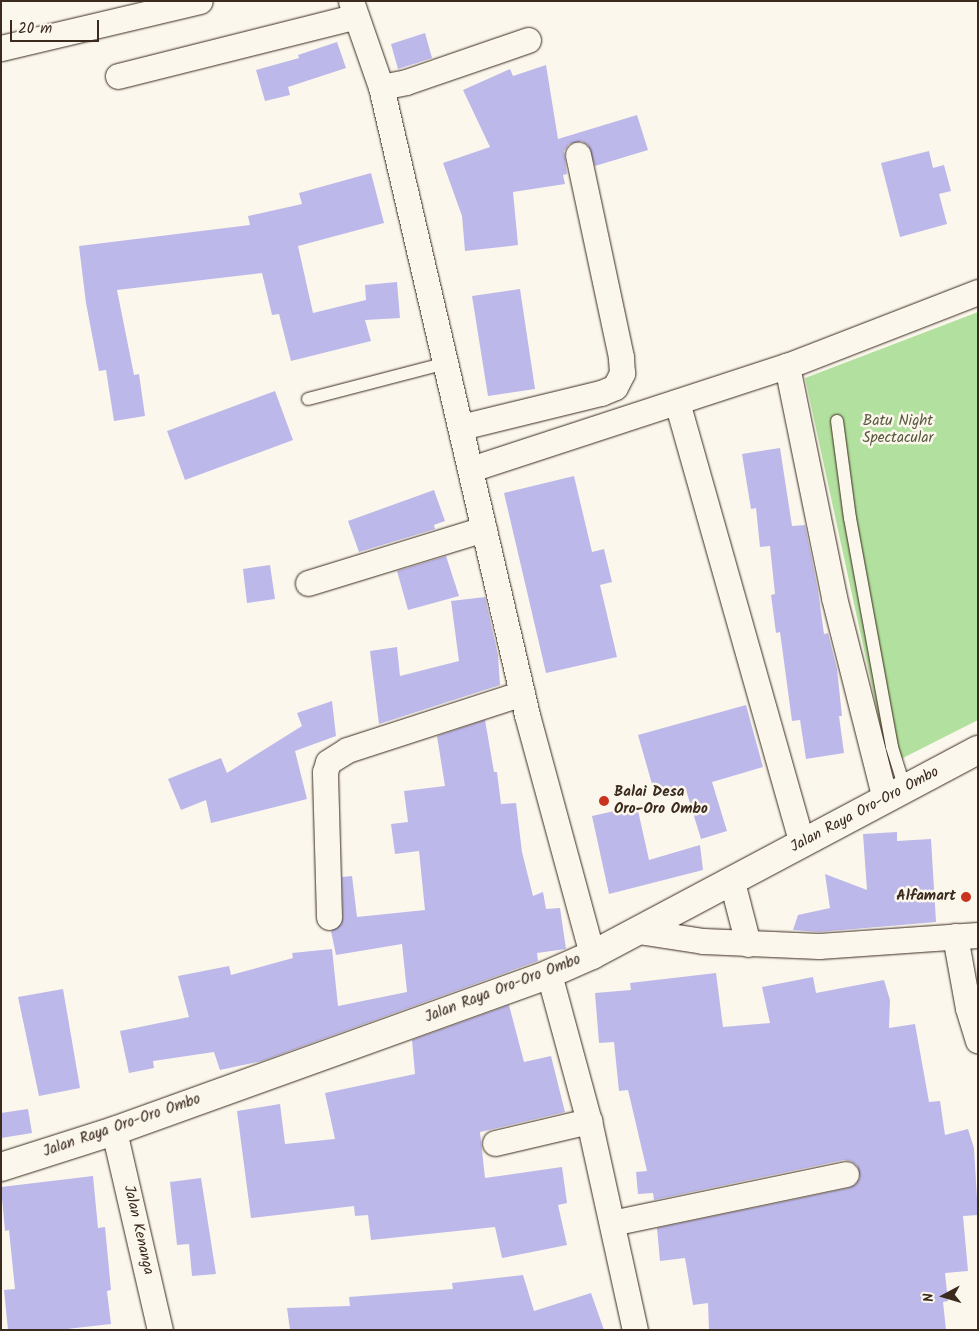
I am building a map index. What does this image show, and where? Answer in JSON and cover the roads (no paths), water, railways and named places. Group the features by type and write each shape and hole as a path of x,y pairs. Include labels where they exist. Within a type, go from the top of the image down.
{"main road":[{"name":"Jalan Raya Oro-Oro Ombo","path":"1,1167 114,1131 549,974 592,955 732,882 978,750"}],"street":[{"path":"1,48 200,1"},
{"path":"118,76 354,9 381,87 522,693 592,955"},
{"path":"381,87 406,82 528,40"},
{"path":"461,427 601,393 615,387 622,373 621,357 578,155"},
{"path":"471,469 787,366 978,292"},
{"path":"787,366 834,597 895,794"},
{"path":"677,402 802,843"},
{"path":"308,583 484,529"},
{"path":"329,917 325,772 328,762 346,750 522,693"},
{"path":"732,882 748,944"},
{"path":"638,931 703,941 818,946 966,936 968,1008 978,1041"},
{"path":"549,974 589,1121 635,1330"},
{"path":"495,1143 589,1121"},
{"name":"Jalan Kenanga","path":"114,1131 160,1330"},
{"path":"612,1223 846,1174"}],"lane":[{"path":"308,399 446,364"},
{"path":"837,421 850,518 892,748 895,794"}],"place":[{"name":"Balai Desa Oro-Oro Ombo","path":"604,801"},
{"name":"Alfamart","path":"966,897"}],"park label":[{"name":"Batu Night Spectacular","path":"898,430"}]}
